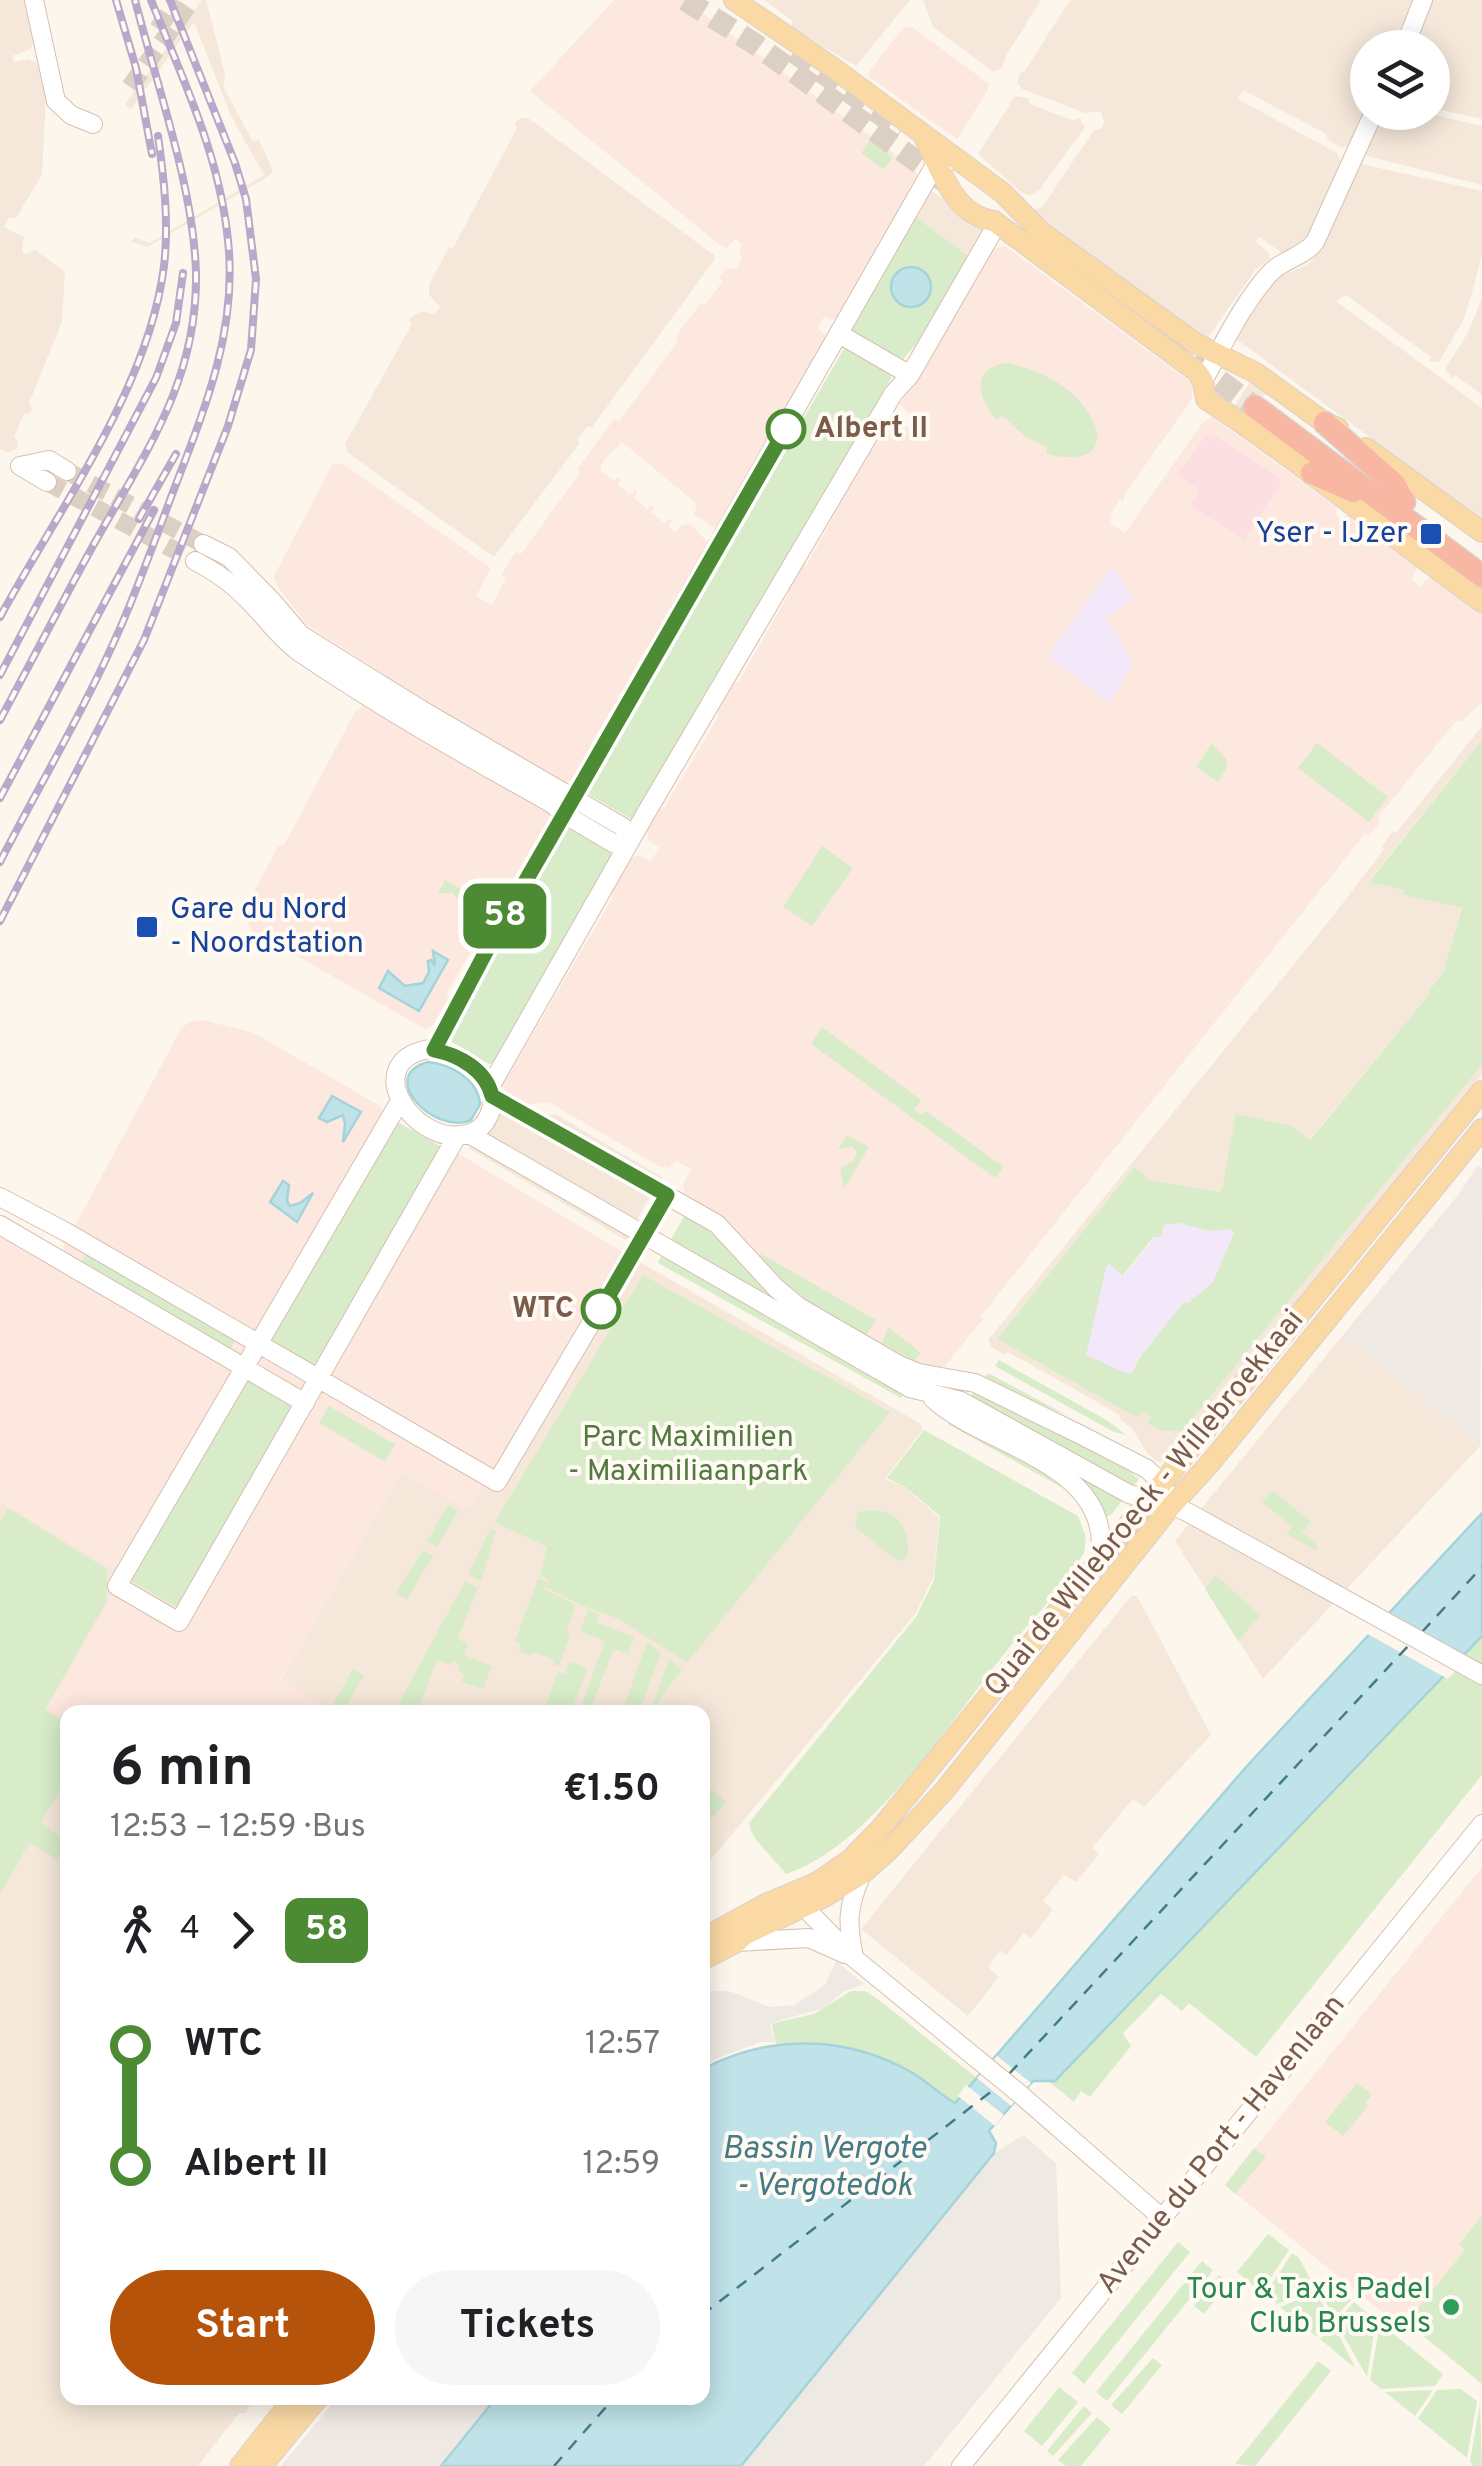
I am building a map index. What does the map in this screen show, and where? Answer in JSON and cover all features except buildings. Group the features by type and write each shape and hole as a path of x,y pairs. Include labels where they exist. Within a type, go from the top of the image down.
{"highway":[{"path":"1259,402 1396,504 1482,576"},
{"path":"1325,423 1394,484 1396,504"},
{"path":"1312,473 1396,504 1482,560"}],"main road":[{"path":"734,0 832,66 1003,192 1040,232 1195,344 1256,372 1482,532"},
{"path":"923,135 935,166 961,203 994,222 1196,372 1206,399 1312,473 1482,602"},
{"path":"994,222 1006,208 1003,192"},
{"name":"Quai de Willebroeck - Willebroekkaai","path":"797,1900 851,1859 882,1828 1482,1092"},
{"name":"Quai de Willebroeck - Willebroekkaai","path":"797,1900 862,1874 944,1790 1172,1505 1482,1129"},
{"path":"710,1936 797,1900"},
{"path":"710,1956 797,1900"},
{"path":"240,2466 288,2405"},
{"path":"262,2466 312,2405"}],"street":[{"path":"34,0 56,101 70,114 93,124"},
{"path":"1411,30 1423,0"},
{"path":"1202,381 1230,331 1271,273 1300,257 1315,242 1366,130"},
{"path":"434,1050 464,988 935,166 958,160"},
{"path":"400,1101 117,1586 179,1622 463,1135 485,1123 492,1108 491,1092 630,841 893,394 910,375 993,231 994,222"},
{"path":"840,335 910,375"},
{"path":"47,482 20,466 48,460 68,471"},
{"path":"199,552 228,557 248,588 359,680 569,806 623,827 630,841"},
{"path":"1172,1505 1163,1484 1147,1469 975,1384 910,1370 816,1317 776,1288 728,1232 491,1092 466,1062 434,1050 410,1056 399,1068 395,1085 400,1101 429,1128 463,1135 906,1385 929,1395 961,1401 1119,1489 1148,1501 1172,1505 1482,1675"},
{"path":"0,1198 66,1232 497,1482 667,1195"},
{"path":"0,1225 305,1404"},
{"path":"52,1256 66,1232"},
{"path":"929,1395 1070,1479 1096,1520 1103,1542 1100,1560"},
{"name":"Avenue du Port - Havenlaan","path":"961,2466 1482,1824"},
{"path":"854,1958 849,1903 862,1874"},
{"path":"797,1900 854,1958 1021,2094 1162,2218"},
{"path":"737,1942 809,1938 854,1958"}],"shaded area":[{"path":"0,0 24,0 33,44 29,50 12,56 14,62 28,59 37,63 46,95 42,175 16,218 9,218 4,227 24,237 22,252 35,250 65,272 62,322 29,403 32,409 24,414 14,437 18,442 16,449 9,453 0,449"},
{"path":"202,0 206,0 225,74 224,88 253,142 259,139 273,171 147,247 132,242 134,237 150,243 264,175 231,116 194,22 131,109 125,104"},
{"path":"614,0 684,0 910,165 917,174 916,181 839,317 824,317 817,328 829,337 720,527 713,528 694,514 697,504 622,442 604,460 600,470 614,481 621,479 618,485 630,495 635,490 634,498 647,509 655,507 651,512 665,524 669,519 672,521 668,526 675,532 690,524 709,544 608,715 610,718 605,720 575,780 563,783 542,836 537,838 447,993 433,1025 425,1029 253,931 245,919 246,908 278,846 284,845 355,712 367,702 383,674 307,625 277,586 274,576 332,465 342,463 488,566 490,570 476,596 492,605 506,578 502,575 509,561 516,552 521,554 580,473 577,469 614,419 619,421 701,303 705,305 723,281 719,278 726,268 735,269 742,259 742,245 735,239 727,248 720,245 530,91"},
{"path":"764,0 910,0 856,66 791,27 793,21"},
{"path":"923,0 1041,0 1002,68 994,72 933,27"},
{"path":"1070,0 1414,0 1401,30 1350,30 1350,130 1355,130 1348,147 1340,147 1328,140 1326,134 1243,90 1238,99 1337,153 1342,164 1309,238 1285,255 1259,237 1256,242 1270,259 1256,269 1207,339 1032,211 1043,206 1094,130 1101,129 1104,123 1097,111 1085,113 1022,89 1017,83 1021,71 1024,72"},
{"path":"1430,0 1482,0 1482,119 1450,112 1450,30 1418,30"},
{"path":"912,27 988,83 988,90 957,139 869,77 870,70 903,28"},
{"path":"1015,96 1028,98 1030,104 1072,120 1079,118 1085,127 1040,189 1031,195 1022,193 978,154"},
{"path":"521,118 528,118 715,259 592,427 587,427 578,438 579,444 494,557 348,453 345,444 412,324 411,317 422,311 434,315 440,307 429,295 429,285 449,247 453,248"},
{"path":"1450,119 1482,126 1482,185 1367,156 1365,152 1375,130 1450,130"},
{"path":"1361,164 1482,191 1482,253 1475,282 1464,319 1439,362 1429,361 1431,357 1346,295 1336,301 1482,408 1482,519 1236,339 1274,279 1307,265 1316,256"},
{"path":"930,190 981,225 982,231 968,256 913,215"},
{"path":"1005,246 1193,384 1192,399 1123,502 1120,500 1110,515 1110,523 1125,533 1203,422 1212,417 1337,507 1336,515 1340,518 1347,515 1418,566 1412,580 1420,586 1430,576 1482,614 1482,702 1461,722 1457,720 1378,817 1381,821 1369,836 1365,834 945,1366 930,1369 885,1351 881,1343 793,1297 713,1212 685,1195 683,1184 691,1169 676,1161 669,1168 660,1167 550,1103 527,1104 502,1086 613,897 612,892 631,859 638,855 650,861 660,848 648,840 647,831 718,717 717,712 734,683 739,681 889,416 913,430 918,421 899,404 912,389 990,250"},
{"path":"1482,297 1482,395 1455,375 1452,378 1445,369 1469,331"},
{"path":"1252,379 1363,465 1270,395 1264,395 1252,411 1348,484 1234,407"},
{"path":"1206,435 1216,436 1283,480 1244,540 1190,505 1200,490 1177,475"},
{"path":"1110,569 1114,569 1133,599 1106,618 1133,663 1109,703 1048,656"},
{"path":"1482,726 1482,740 1369,881 1406,890 1405,895 1462,907 1443,973 1428,990 1430,993 1309,1140 1238,1116 1219,1192 1150,1180 1134,1167 997,1339 1137,1418 1145,1412 1151,1417 1147,1423 1154,1428 1183,1430 1482,1065 1482,1075 1195,1428 1166,1463 1157,1461 1147,1453 1132,1428 1119,1419 1120,1415 1008,1352 1005,1355 991,1347 988,1340 1329,921 1384,849 1382,846 1393,831 1397,832"},
{"path":"203,1020 254,1033 377,1104 392,1119 463,1156 623,1252 468,1510 402,1473 280,1680 321,1705 60,1705 60,1715 47,1708 112,1597 109,1579 115,1569 0,1501 0,1231 56,1261 181,1029 189,1022"},
{"path":"499,1108 651,1195 636,1221 485,1133"},
{"path":"555,1114 662,1177 660,1181 546,1116"},
{"path":"474,1146 629,1236 626,1240 468,1148"},
{"path":"1478,1165 1482,1168 1480,1446 1343,1335"},
{"path":"1178,1223 1210,1231 1230,1229 1234,1233 1213,1282 1184,1303 1131,1374 1111,1370 1085,1356 1105,1268 1109,1264 1124,1276 1164,1225"},
{"path":"623,1252 921,1424 922,1430 885,1479 904,1487 939,1517 934,1575 916,1613 710,1861 710,1705 321,1705 280,1681 402,1472 467,1509"},
{"path":"1343,1335 1480,1446 1263,1679 1175,1541"},
{"path":"0,1501 115,1569 109,1579 112,1597 48,1708 60,1715 60,2405 250,2405 245,2413 239,2413 198,2466 0,2466"},
{"path":"1131,1596 1137,1596 1211,1735 1144,1807 1133,1799 1092,1848 1099,1854 1076,1882 1064,1875 1043,1901 1053,1910 1031,1938 1024,1933 1006,1955 1000,1950 988,1967 999,1977 968,2016 861,1929"},
{"path":"1482,1867 1482,2384 1407,2323 1402,2328 1225,2185"},
{"path":"836,1961 864,1984 843,1992 824,2008 774,2022 770,2026 775,2042 760,2042 710,2061 710,1991 729,1991 770,2007 794,2005 825,1985"},
{"path":"1023,2135 1056,2163 1061,2298 924,2466 741,2466 992,2155"},
{"path":"331,2405 490,2405 441,2466 281,2466"}],"green space":[{"path":"870,141 893,158 883,169 861,153"},
{"path":"913,215 968,256 921,338 902,361 851,331 858,311"},
{"path":"845,347 892,373 891,378 635,821 586,793"},
{"path":"1007,363 1046,376 1079,401 1088,411 1097,435 1091,451 1075,457 1046,453 1047,447 1027,438 1002,416 997,420 985,403 982,377 995,366"},
{"path":"1482,740 1482,1065 1183,1430 1155,1428 1147,1423 1151,1417 1145,1412 1137,1418 997,1339 1134,1167 1150,1180 1218,1192 1222,1190 1236,1114 1292,1126 1310,1140 1430,993 1443,973 1462,908 1404,895 1405,890 1369,882","holes":["1178,1223 1210,1231 1230,1229 1234,1233 1213,1282 1188,1303 1184,1302 1131,1374 1086,1356 1106,1267 1109,1264 1123,1276 1153,1237 1161,1237 1164,1225"]},
{"path":"1212,743 1227,760 1218,782 1196,767"},
{"path":"1317,743 1388,797 1369,822 1298,768"},
{"path":"567,826 616,853 494,1063 489,1064 447,1039 446,1034"},
{"path":"822,846 853,868 812,926 783,907"},
{"path":"445,880 475,897 483,882 490,886 475,913 463,907 453,893 438,893"},
{"path":"822,1027 921,1100 914,1110 922,1115 926,1111 1004,1167 995,1178 811,1044"},
{"path":"392,1119 443,1148 316,1368 265,1338"},
{"path":"847,1135 869,1147 844,1189 840,1169 854,1160 857,1152 853,1147 838,1149"},
{"path":"685,1215 712,1230 790,1309 670,1241"},
{"path":"87,1251 236,1338 230,1350 81,1263"},
{"path":"760,1253 876,1320 866,1335 791,1291"},
{"path":"661,1256 905,1392 901,1398 658,1263"},
{"name":"Parc Maximilien - Maximiliaanpark","path":"643,1275 890,1412 687,1663 621,1620 546,1587 549,1580 540,1575 547,1547 495,1522"},
{"path":"888,1327 921,1353 914,1361 882,1343"},
{"path":"999,1360 1108,1421 1126,1435 995,1366"},
{"path":"988,1373 1070,1417 984,1379"},
{"path":"244,1376 295,1405 178,1608 127,1579"},
{"path":"975,1390 1123,1466 1139,1479 1131,1489 969,1399"},
{"path":"329,1406 395,1444 385,1462 319,1423"},
{"path":"953,1419 1048,1472 1070,1492 948,1424"},
{"name":"Parc Maximilien - Maximiliaanpark","path":"924,1430 1078,1516 1086,1537 1084,1553 936,1743 879,1809 818,1859 786,1874 759,1842 749,1823 916,1617 934,1580 940,1516 905,1487 887,1478"},
{"path":"1077,1474 1124,1498 1111,1515 1104,1518"},
{"path":"1272,1490 1311,1522 1302,1532 1318,1546 1315,1550 1287,1534 1292,1527 1262,1502"},
{"path":"448,1505 458,1511 437,1547 427,1541"},
{"path":"8,1508 107,1569 106,1602 45,1710 60,1719 60,1789 41,1823 60,1837 60,1854 57,1859 29,1843 0,1894 0,1522"},
{"name":"Parc Maximilien - Maximiliaanpark","path":"857,1513 887,1513 901,1523 908,1547 907,1557 902,1561 855,1527"},
{"path":"491,1528 496,1531 481,1581 468,1574"},
{"path":"423,1550 433,1556 407,1600 396,1593"},
{"path":"1216,1575 1260,1616 1238,1641 1205,1589"},
{"path":"538,1579 546,1581 544,1589 576,1605 559,1666 533,1652 530,1656 519,1651 521,1644 515,1641"},
{"path":"465,1581 478,1588 458,1639 468,1644 464,1655 492,1666 483,1689 461,1682 465,1674 458,1671 460,1664 437,1660 420,1705 398,1705"},
{"path":"588,1610 598,1614 596,1622 634,1637 628,1654 614,1649 592,1705 582,1705 605,1641 580,1631"},
{"path":"1482,1636 1482,1775 1256,2057 1189,2003 1182,2011 1161,1994 1123,2033 1131,2046 1090,2097 1081,2091 1074,2102 1049,2082 1064,2075 1072,2062"},
{"path":"647,1642 661,1653 642,1705 624,1705"},
{"path":"669,1659 682,1670 653,1705"},
{"path":"569,1662 588,1668 574,1705 546,1705 558,1672 565,1674"},
{"path":"353,1669 364,1676 347,1705 333,1705"},
{"path":"710,1789 727,1802 710,1819"},
{"path":"851,1991 865,1991 879,2000 977,2078 954,2103 913,2075 871,2055 825,2044 776,2044 774,2023 814,2014"},
{"path":"1357,2083 1372,2095 1365,2103 1368,2106 1343,2136 1325,2122"},
{"path":"1254,2148 1266,2157 1235,2194 1225,2185"},
{"name":"Tour & Taxis Padel Club Brussels","path":"1482,2216 1482,2384 1407,2322 1465,2250 1459,2244"},
{"path":"1268,2234 1289,2250 1261,2292 1237,2272"},
{"path":"1178,2242 1190,2252 1084,2384 1072,2373"},
{"path":"1292,2253 1299,2258 1315,2288 1277,2304 1265,2295"},
{"path":"1202,2261 1213,2270 1107,2401 1096,2392"},
{"path":"1219,2275 1229,2283 1204,2314 1194,2306"},
{"path":"1333,2285 1351,2300 1334,2318 1320,2290"},
{"path":"1317,2292 1331,2322 1317,2337 1280,2307"},
{"path":"1354,2302 1376,2320 1367,2377 1336,2322"},
{"path":"1380,2323 1443,2374 1435,2386 1381,2389 1370,2380"},
{"path":"1334,2325 1355,2368 1320,2339"},
{"path":"1153,2358 1162,2365 1122,2414 1111,2405"},
{"path":"1318,2361 1331,2371 1255,2466 1235,2464"},
{"path":"1059,2387 1078,2402 1042,2446 1024,2431"},
{"path":"1461,2389 1477,2401 1467,2458 1418,2419 1437,2390"},
{"path":"1433,2390 1415,2416 1385,2392"},
{"path":"1480,2404 1482,2466 1473,2466 1470,2461"},
{"path":"1084,2406 1092,2413 1053,2456 1047,2451"},
{"path":"1097,2417 1111,2429 1081,2466 1066,2466 1058,2460"}],"water":[{"path":"911,267 925,273 931,287 925,301 911,307 897,301 891,287 897,273"},
{"path":"433,951 448,960 419,1011 379,988 388,971 405,986 423,983 429,972 428,961 435,966"},
{"path":"428,1062 446,1066 469,1081 480,1104 471,1120 442,1120 416,1102 408,1079 413,1069"},
{"path":"332,1096 361,1112 343,1142 343,1115 327,1122 319,1118"},
{"path":"283,1181 289,1185 290,1206 313,1193 297,1222 270,1202"},
{"name":"Bassin Vergote - Vergotedok","path":"1482,1513 1482,1636 1055,2081 1033,2081 989,2131 996,2143 994,2153 741,2466 441,2466 490,2405 710,2405 710,2066 781,2045 834,2046 886,2060 955,2103 1247,1766"}],"pier":[{"path":"1385,1610 1469,1657 1448,1679 1364,1632"},
{"path":"997,2056 1031,2083 1011,2106 977,2078"},
{"path":"966,2085 1004,2115 995,2126 958,2096"}],"ferry route":[{"path":"1422,1632 1482,1567"},
{"path":"1009,2074 1409,1645"},
{"path":"710,2309 997,2087"},
{"path":"554,2466 608,2405"}],"tunnel":[{"path":"158,29 177,0"},
{"path":"130,87 192,0"},
{"path":"685,0 755,44 948,184"},
{"path":"794,52 902,130"},
{"path":"1193,361 1255,407"},
{"path":"67,471 203,544"},
{"path":"47,482 195,561"}],"railway":[{"path":"116,0 136,68 152,154"},
{"path":"0,720 146,453 187,351 196,273 189,206 135,0"},
{"path":"0,862 121,626 195,433 222,345 230,284 219,186 189,92 151,0"},
{"path":"0,921 144,640 228,426 251,350 256,279 246,199 170,0"},
{"path":"0,617 121,402 155,312 165,250 165,201 158,136"},
{"path":"0,675 156,378 176,323 183,273"},
{"path":"139,519 176,454"},
{"path":"0,798 154,510"}],"bus line":[{"name":"58","path":"601,1309 667,1195 492,1096 490,1087 473,1068 459,1058 434,1050 464,988 786,429"}],"place":[{"name":"Albert II","path":"786,429"},
{"name":"Yser - IJzer","path":"1431,534"},
{"name":"Gare du Nord - Noordstation","path":"147,927"},
{"name":"WTC","path":"601,1309"},
{"name":"Tour & Taxis Padel Club Brussels","path":"1451,2307"}]}
